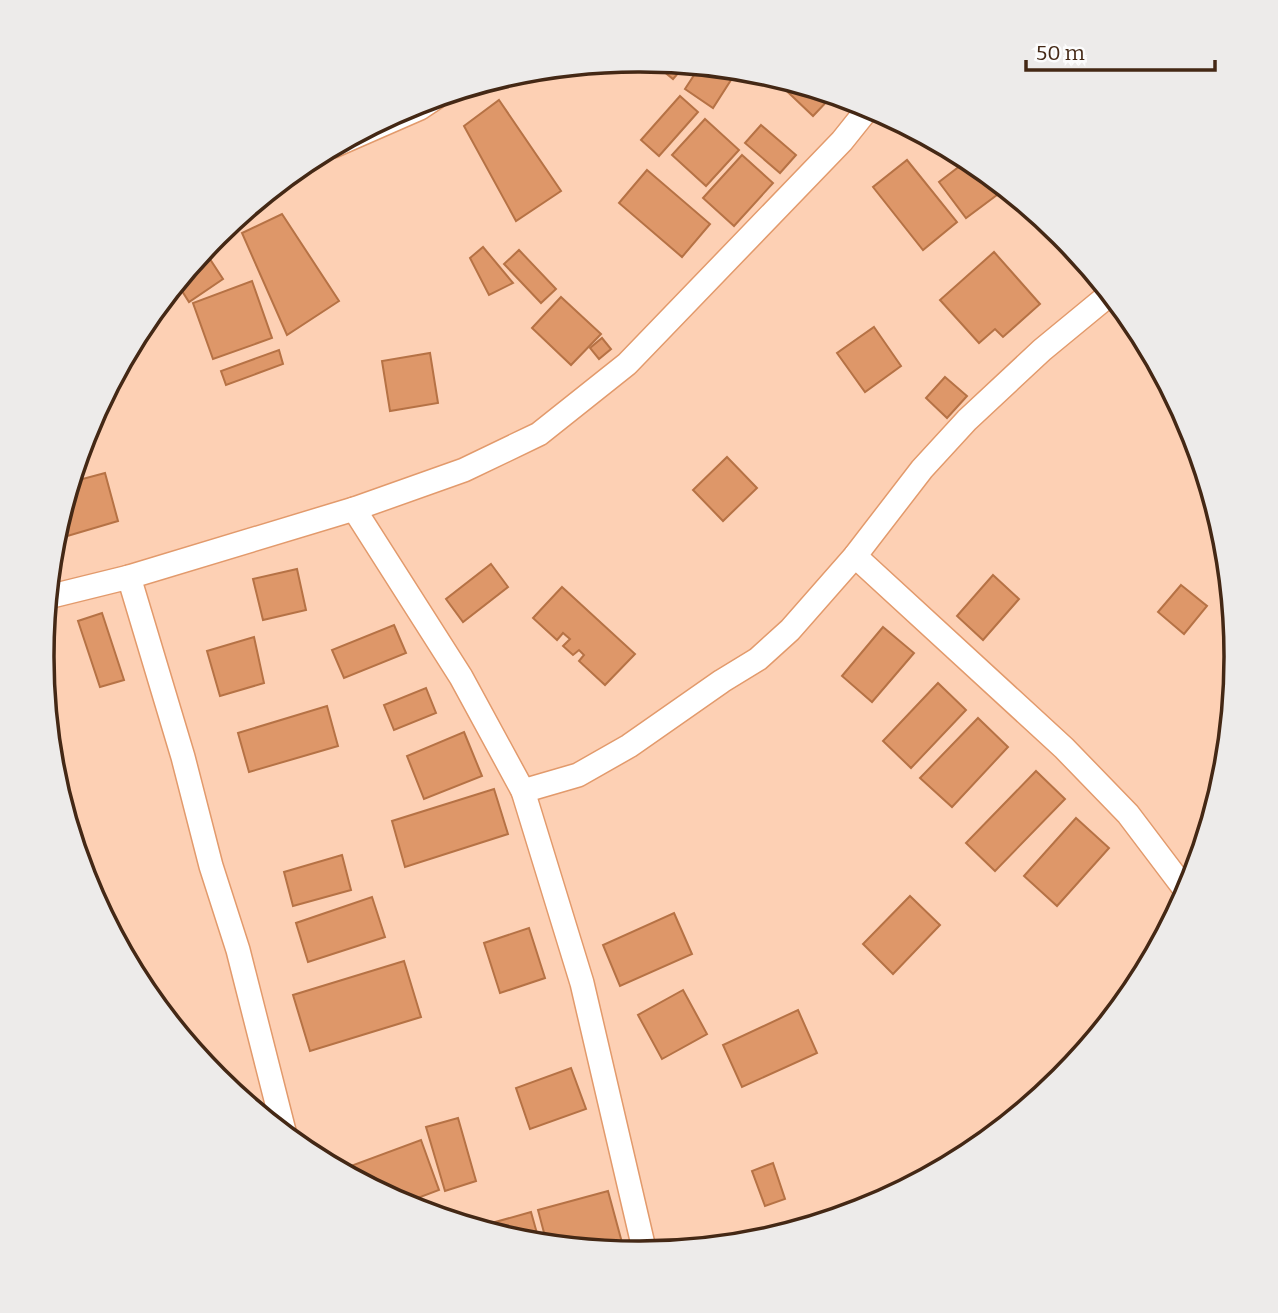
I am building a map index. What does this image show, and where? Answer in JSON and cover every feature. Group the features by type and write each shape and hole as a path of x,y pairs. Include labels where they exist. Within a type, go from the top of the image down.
{"street":[{"path":"58,595 129,577 354,509 464,470 539,434 627,364 842,141 862,116"},
{"path":"523,791 578,775 629,746 758,659 790,630 855,556 922,469 967,420 1042,350 1102,300"},
{"path":"354,509 461,677 523,791 582,983 642,1241"},
{"path":"855,556 1064,748 1128,814 1178,882"},
{"path":"129,577 183,757 211,866 238,950 281,1118"}],"building":[{"path":"665,73 678,73 673,79"},
{"path":"694,75 731,80 713,108 685,89"},
{"path":"787,91 826,103 813,116"},
{"path":"680,96 698,112 659,156 641,140"},
{"path":"499,100 561,191 516,221 464,126"},
{"path":"705,119 739,150 706,186 672,155"},
{"path":"761,125 796,155 780,173 745,143"},
{"path":"742,155 773,183 734,226 703,198"},
{"path":"907,160 957,222 923,250 873,187"},
{"path":"959,167 997,195 966,218 939,182"},
{"path":"647,170 710,224 682,257 619,203"},
{"path":"282,214 339,301 287,335 242,233"},
{"path":"483,247 513,283 489,295 470,258"},
{"path":"519,250 556,289 541,303 504,264"},
{"path":"994,252 1040,304 1003,337 995,329 979,343 940,300"},
{"path":"210,259 223,279 189,302 182,292"},
{"path":"252,281 272,338 213,359 193,303"},
{"path":"561,297 601,334 571,365 532,328"},
{"path":"874,327 901,366 865,392 837,353"},
{"path":"602,338 611,349 599,359 590,348"},
{"path":"279,350 283,364 226,385 221,371"},
{"path":"430,353 438,403 390,411 382,361"},
{"path":"945,377 967,396 947,418 926,398"},
{"path":"727,457 757,488 723,521 693,490"},
{"path":"105,473 118,521 66,536 74,505 82,479"},
{"path":"491,564 508,587 463,622 446,599"},
{"path":"297,569 306,610 263,620 253,579"},
{"path":"993,575 1019,599 983,640 957,616"},
{"path":"1181,585 1207,606 1184,634 1158,612"},
{"path":"562,587 635,654 605,685 579,661 584,655 579,650 573,655 563,646 570,639 563,633 557,640 533,618"},
{"path":"102,613 124,680 100,687 78,621"},
{"path":"394,625 406,653 344,678 332,650"},
{"path":"883,627 914,653 872,702 842,676"},
{"path":"254,637 264,683 220,696 207,651"},
{"path":"938,683 966,710 911,768 883,741"},
{"path":"426,688 436,713 394,730 384,705"},
{"path":"327,706 338,746 249,772 238,733"},
{"path":"978,718 1008,747 952,807 920,778"},
{"path":"464,732 482,776 424,799 407,756"},
{"path":"1036,771 1065,799 995,871 966,843"},
{"path":"494,789 508,834 405,867 392,821"},
{"path":"1076,818 1109,848 1057,906 1024,876"},
{"path":"342,855 351,890 293,906 284,872"},
{"path":"910,896 940,925 893,974 863,944"},
{"path":"372,897 385,937 308,962 296,923"},
{"path":"674,913 692,954 620,986 603,945"},
{"path":"529,928 545,978 500,993 484,943"},
{"path":"404,961 421,1017 310,1051 293,995"},
{"path":"683,990 707,1034 662,1059 638,1015"},
{"path":"798,1010 817,1053 742,1087 723,1045"},
{"path":"571,1068 586,1109 530,1129 516,1088"},
{"path":"458,1118 476,1181 445,1191 426,1127"},
{"path":"421,1140 439,1190 418,1198 352,1166"},
{"path":"773,1163 785,1199 765,1206 752,1171"},
{"path":"608,1191 621,1241 544,1233 538,1210"},
{"path":"531,1212 537,1232 525,1230 494,1222"}]}
